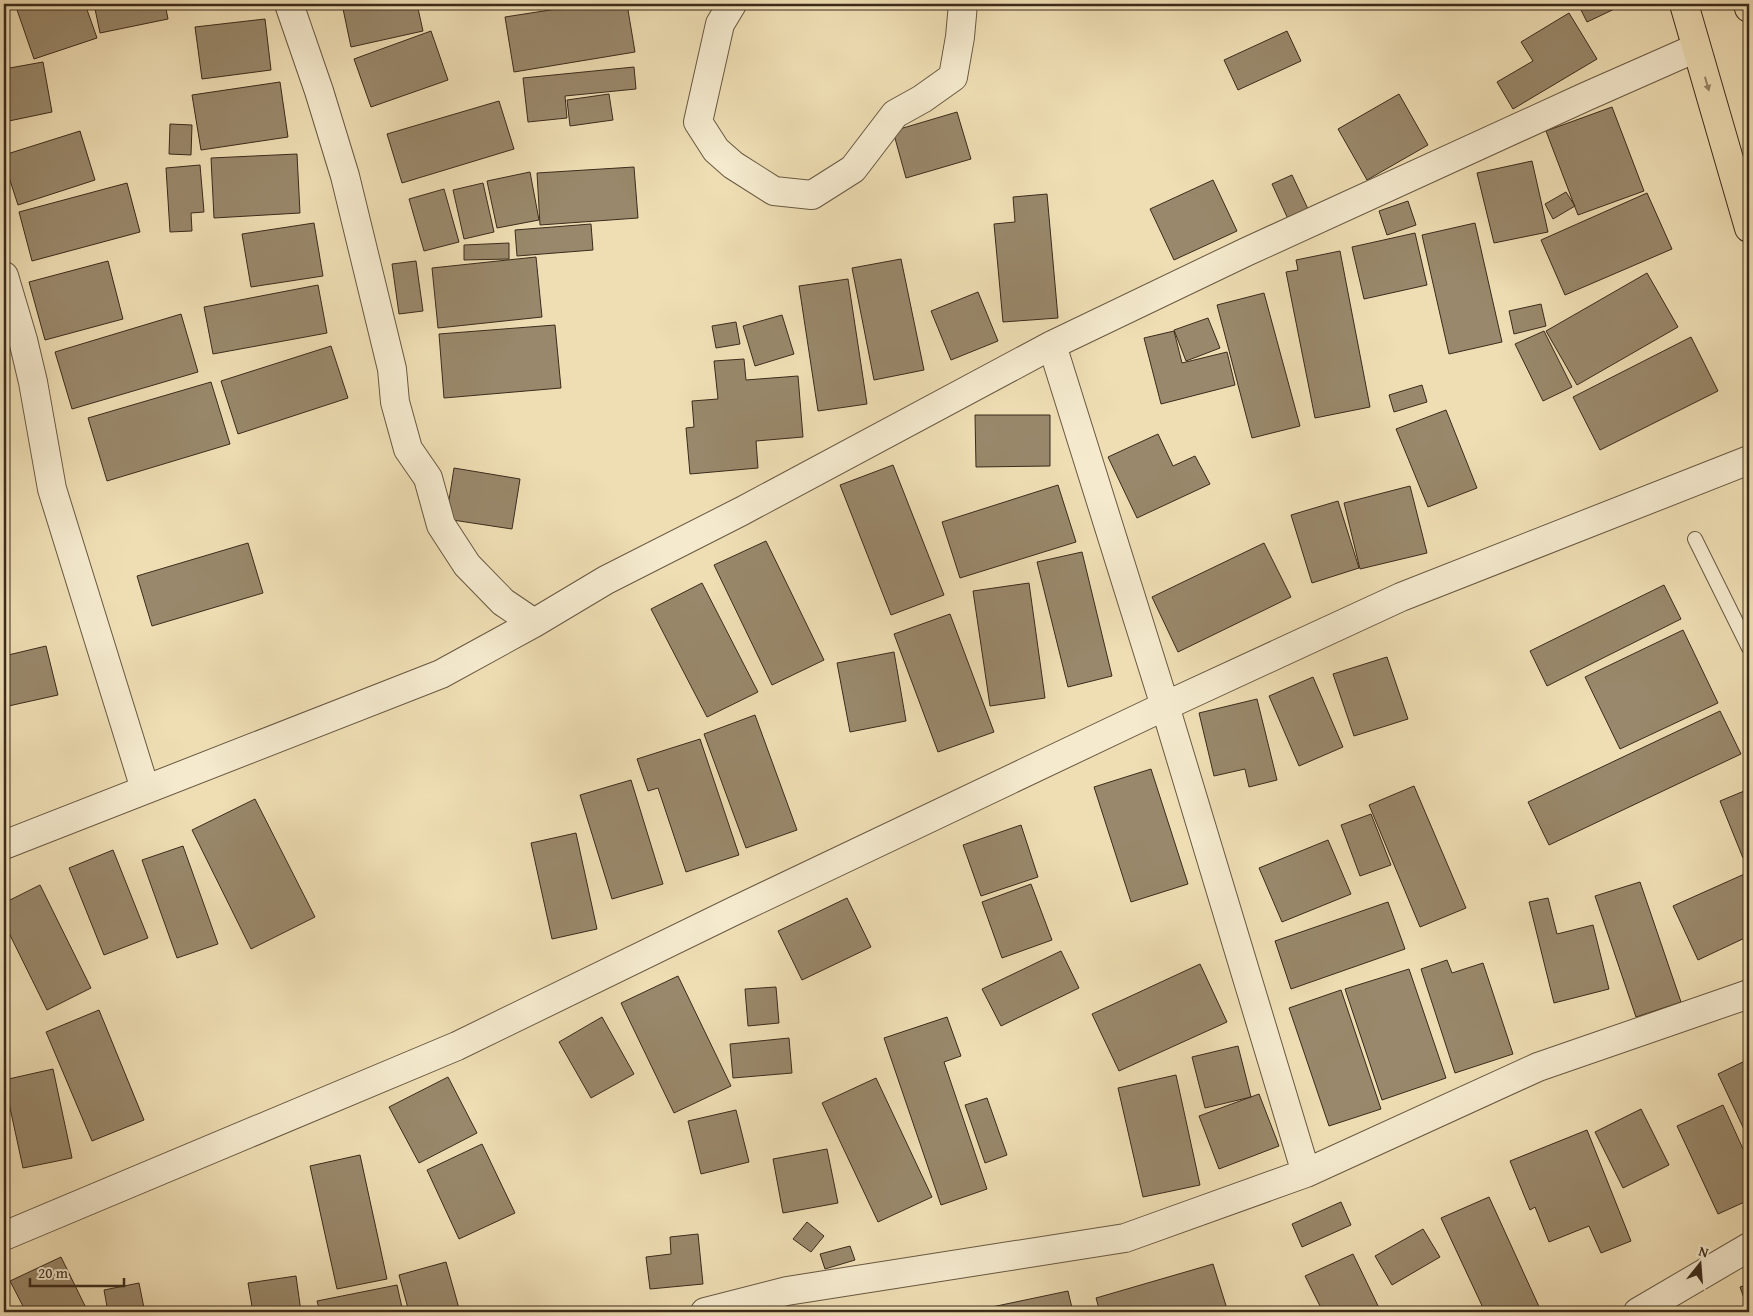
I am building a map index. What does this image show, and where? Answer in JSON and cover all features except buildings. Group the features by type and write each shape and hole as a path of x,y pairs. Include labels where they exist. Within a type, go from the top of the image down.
{"main road":[{"path":"1684,4 1749,228"},
{"path":"1748,4 1749,8"}],"street":[{"path":"289,4 319,91 345,176 392,369 395,402 408,449 428,478 441,525 467,565 503,602 534,623"},
{"path":"732,4 720,24 698,122 716,150 733,165 774,191 812,195 853,169 895,114 922,99 952,77 960,37 963,4"},
{"path":"4,845 441,674 534,623 606,580 742,511 1052,345 1246,252 1696,48"},
{"path":"4,276 33,382 52,489 145,790"},
{"path":"1052,345 1165,706 1306,1173"},
{"path":"4,1236 457,1046 734,911 1165,706 1401,597 1749,460"},
{"path":"705,1312 787,1291 1125,1238 1306,1173 1538,1067 1749,994"},
{"path":"1638,1312 1749,1246"}],"lane":[{"path":"1695,539 1749,648"}]}
